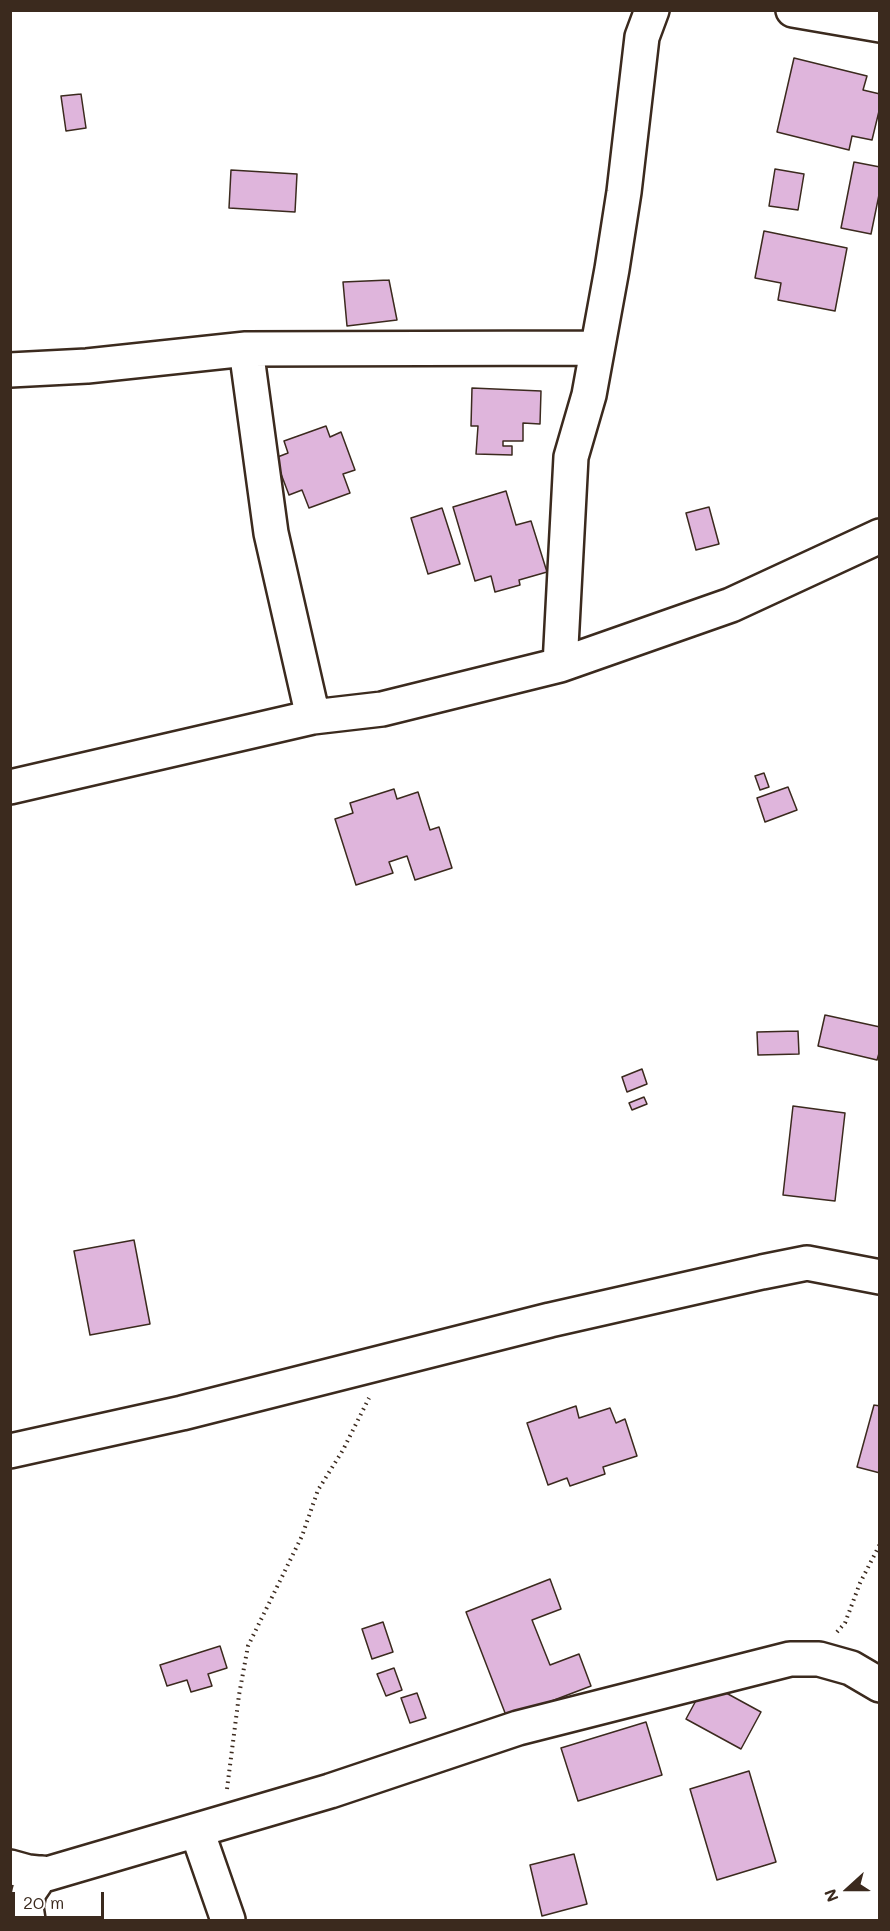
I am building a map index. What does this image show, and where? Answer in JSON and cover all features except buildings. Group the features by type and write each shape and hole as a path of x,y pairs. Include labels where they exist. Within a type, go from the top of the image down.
{"street":[{"path":"560,665 572,457 589,394 612,269 624,192 642,37 652,10"},
{"path":"794,10 879,25"},
{"path":"10,370 87,366 246,349 597,348"},
{"path":"246,349 271,533 313,717"},
{"path":"12,781 313,717 382,709 560,665 731,605 879,536"},
{"path":"10,1451 182,1413 695,1286 807,1263 879,1277"},
{"path":"18,1869 47,1874 330,1791 518,1728 790,1659 819,1659 851,1668 879,1685"},
{"path":"210,1827 228,1920"},
{"path":"18,1869 29,1892 26,1907 28,1920"}],"path":[{"path":"210,1827 248,1646 302,1536 318,1490 368,1404 378,1363"},
{"path":"790,1659 824,1643 837,1633 844,1623 879,1544"}]}
